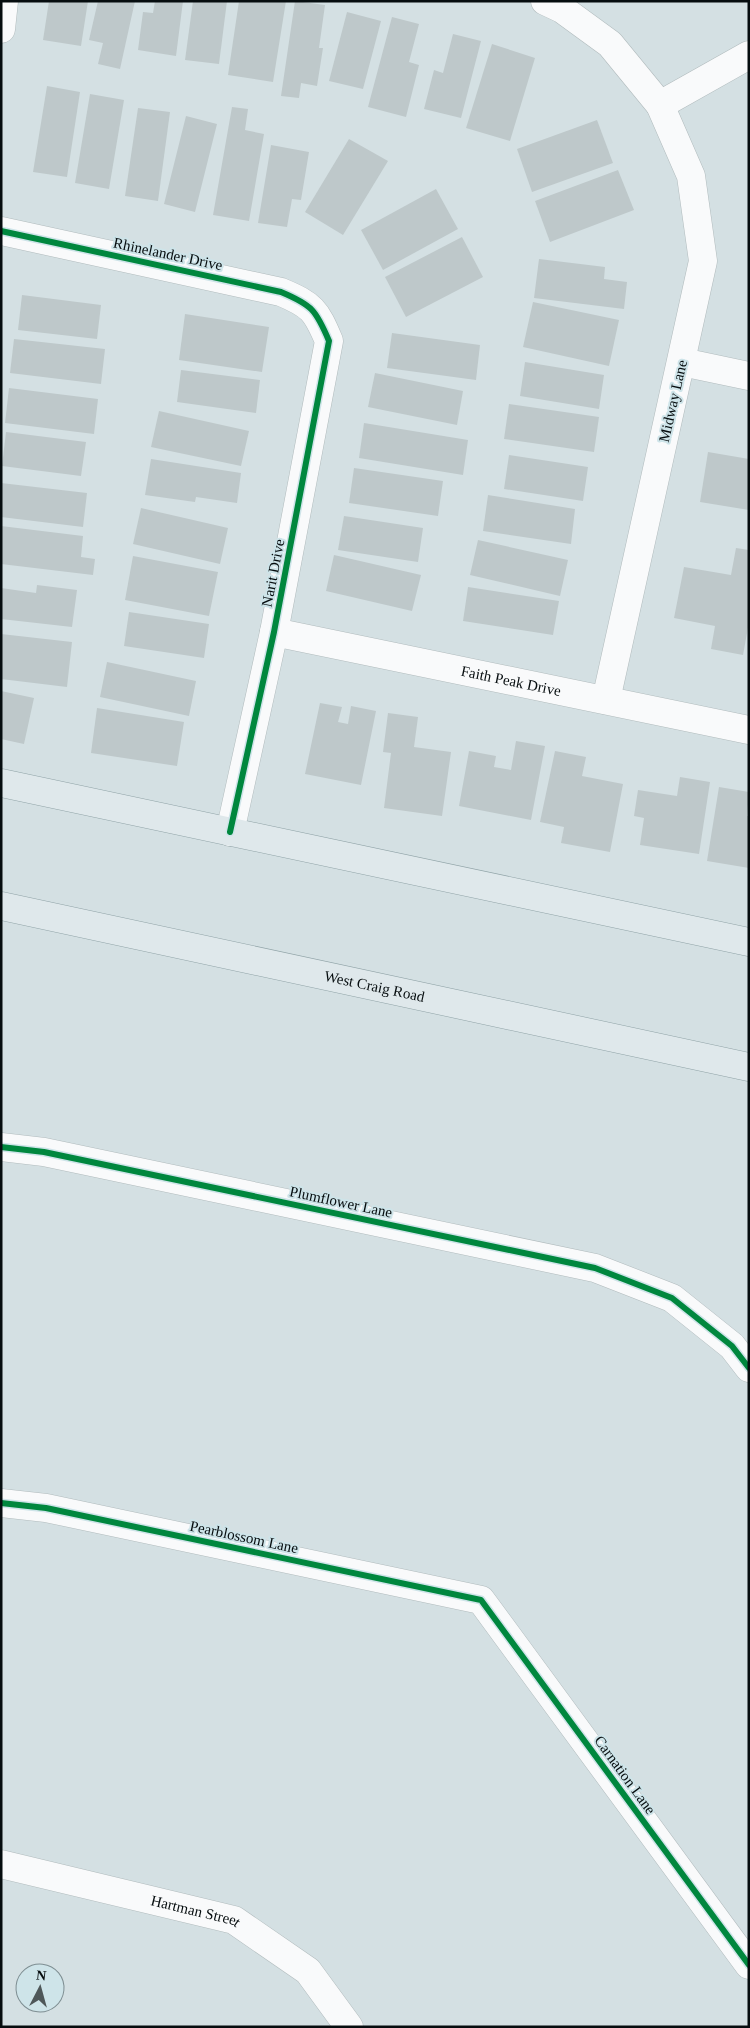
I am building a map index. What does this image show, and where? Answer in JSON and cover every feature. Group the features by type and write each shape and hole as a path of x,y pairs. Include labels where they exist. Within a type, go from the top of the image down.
{"main road":[{"path":"1,783 749,942"},
{"name":"West Craig Road","path":"1,906 749,1067"}],"street":[{"path":"1,29 4,1"},
{"name":"Midway Lane","path":"545,1 562,9 610,44 660,105 691,176 703,260 606,700"},
{"path":"660,105 749,56"},
{"name":"Rhinelander Drive","path":"1,231 281,292 306,302 320,320"},
{"name":"Narit Drive","path":"230,832 274,632 329,341 320,320"},
{"path":"682,362 749,376"},
{"name":"Faith Peak Drive","path":"274,632 749,730"},
{"name":"Plumflower Lane","path":"1,1146 44,1152 595,1268 672,1298 732,1346 749,1368"},
{"name":"Pearblossom Lane","path":"1,1503 46,1508 481,1600"},
{"name":"Carnation Lane","path":"481,1600 749,1964"},
{"name":"Hartman Street","path":"1,1864 234,1920 308,1971 349,2027"}],"building":[{"path":"49,1 88,1 81,46 43,40"},
{"path":"98,1 135,1 120,69 98,64 103,43 89,40"},
{"path":"155,1 183,1 176,56 138,50 143,12 153,13"},
{"path":"193,1 227,1 219,64 185,60"},
{"path":"239,1 286,1 273,82 228,75"},
{"path":"295,1 325,5 319,48 323,48 317,86 301,83 299,98 281,96"},
{"path":"347,12 381,21 363,89 329,81"},
{"path":"392,17 419,24 409,62 419,65 406,117 368,107"},
{"path":"453,34 481,41 461,118 424,109 434,70 443,73"},
{"path":"492,44 535,58 510,141 466,128"},
{"path":"47,86 80,92 67,177 33,172"},
{"path":"90,94 124,100 109,189 75,183"},
{"path":"232,107 248,109 245,130 264,134 249,221 213,215"},
{"path":"138,108 170,112 158,201 125,196"},
{"path":"186,116 217,124 195,212 164,204"},
{"path":"597,120 613,163 532,192 517,149"},
{"path":"349,139 388,161 343,235 305,212"},
{"path":"271,145 309,152 301,200 292,199 287,227 258,223"},
{"path":"618,170 634,210 550,242 535,201"},
{"path":"436,189 458,229 383,270 361,230"},
{"path":"462,237 483,277 406,317 385,277"},
{"path":"539,259 605,267 604,279 627,282 624,309 534,298"},
{"path":"22,295 101,305 97,339 18,330"},
{"path":"533,302 619,320 609,366 523,347"},
{"path":"185,314 269,327 262,372 179,360"},
{"path":"392,333 480,345 476,380 387,368"},
{"path":"14,339 105,349 101,384 10,373"},
{"path":"525,362 604,375 599,409 520,396"},
{"path":"181,370 260,380 256,413 177,402"},
{"path":"375,373 463,391 457,425 368,407"},
{"path":"9,388 98,399 94,434 5,423"},
{"path":"509,404 599,417 594,452 504,439"},
{"path":"159,411 249,431 241,466 151,447"},
{"path":"364,423 468,440 463,475 359,458"},
{"path":"6,432 86,442 81,476 2,466"},
{"path":"708,452 749,459 749,510 700,502"},
{"path":"509,455 588,467 583,501 504,489"},
{"path":"151,459 241,473 237,503 196,497 195,502 145,495"},
{"path":"354,468 443,481 438,516 349,503"},
{"path":"1,483 87,493 83,527 1,517"},
{"path":"488,495 575,509 571,544 483,531"},
{"path":"141,508 228,528 220,564 133,544"},
{"path":"344,516 423,528 418,562 338,550"},
{"path":"1,526 83,536 81,557 95,559 93,575 1,564"},
{"path":"478,540 568,560 560,596 470,575"},
{"path":"736,548 749,550 749,622 743,655 711,649 715,626 674,618 684,567 731,575"},
{"path":"334,555 421,575 412,611 326,591"},
{"path":"133,556 218,572 209,616 125,600"},
{"path":"37,585 77,590 72,627 1,619 1,588 36,593"},
{"path":"468,587 559,601 553,635 463,621"},
{"path":"129,612 209,624 204,658 124,646"},
{"path":"1,634 72,642 67,687 1,679"},
{"path":"107,662 196,681 189,716 100,697"},
{"path":"1,691 34,698 24,744 1,739"},
{"path":"320,703 342,707 338,722 348,724 351,706 376,711 361,785 305,774"},
{"path":"97,708 184,722 177,766 91,753"},
{"path":"388,713 418,717 414,747 451,752 442,816 384,808 391,753 383,752"},
{"path":"516,741 545,746 531,820 459,806 469,751 496,756 494,767 511,770"},
{"path":"555,751 586,757 582,776 623,784 610,852 561,843 564,827 540,822"},
{"path":"680,777 710,782 699,854 640,845 644,818 634,816 638,790 677,796"},
{"path":"719,787 749,792 747,816 749,816 749,868 707,861"}],"cycle path":[{"path":"1,231 281,292 300,301 312,310 329,341 274,632 230,832"},
{"path":"1,1147 44,1152 595,1268 672,1298 732,1346 749,1368"},
{"path":"1,1503 46,1508 481,1600 749,1965"}]}
